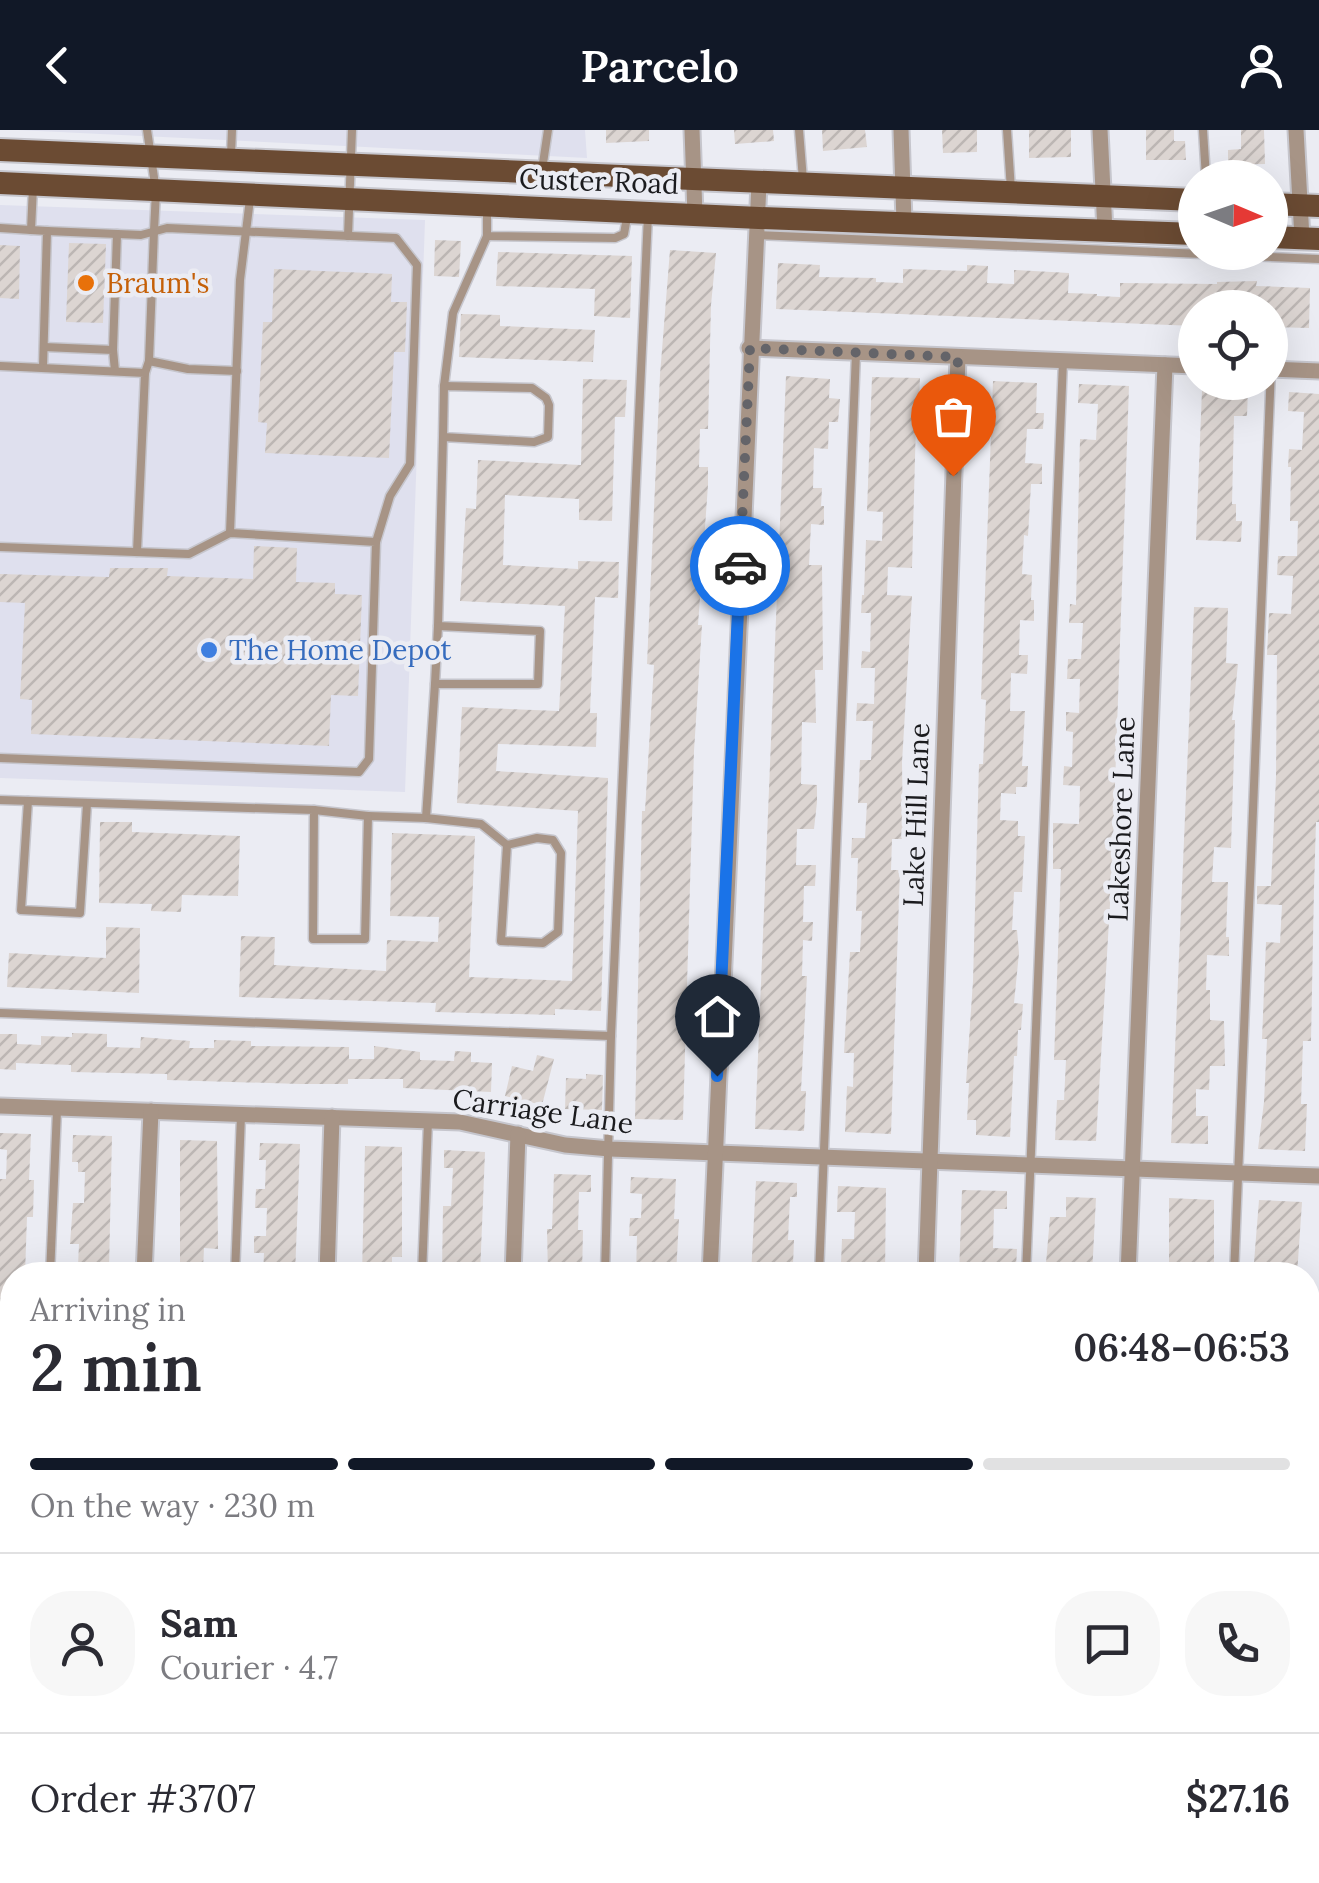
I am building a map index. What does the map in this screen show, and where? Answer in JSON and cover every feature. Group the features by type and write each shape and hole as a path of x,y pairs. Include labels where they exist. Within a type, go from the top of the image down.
{"main road":[{"name":"Custer Road","path":"0,150 1178,199"},
{"name":"Custer Road","path":"0,183 695,215 758,227 904,222 1178,233"}],"street":[{"path":"692,130 695,215"},
{"path":"901,130 904,222"},
{"path":"1100,130 1105,231"},
{"path":"1296,130 1310,205 1310,238"},
{"path":"710,1262 759,182"},
{"path":"750,348 1178,365"},
{"name":"Lake Hill Lane","path":"927,1262 958,357"},
{"name":"Lakeshore Lane","path":"1128,1262 1166,365"},
{"path":"1288,370 1319,371"},
{"name":"Carriage Lane","path":"0,1106 460,1122 565,1145 610,1149 1319,1176"},
{"path":"145,1262 151,1111"},
{"path":"326,1262 332,1118"},
{"path":"513,1262 518,1134"}],"lane":[{"path":"137,552 157,214 147,130"},
{"path":"230,159 232,130"},
{"path":"348,236 352,130"},
{"path":"542,173 548,130"},
{"path":"799,130 803,184"},
{"path":"1008,130 1012,192"},
{"path":"1203,130 1205,160"},
{"path":"31,230 33,185"},
{"path":"230,534 242,244 251,196"},
{"path":"426,818 436,684 444,386 452,313 487,236 488,206"},
{"path":"487,236 615,238 624,234 637,213"},
{"path":"606,1262 637,213"},
{"path":"758,227 1319,259"},
{"path":"0,228 117,234 167,228 396,238 417,265 410,464 390,496 376,542 369,759 358,772 0,758"},
{"path":"43,367 47,231"},
{"path":"115,371 117,234"},
{"path":"44,347 113,350"},
{"path":"820,1262 856,353"},
{"path":"149,361 188,370 237,371"},
{"path":"1026,1262 1063,361"},
{"path":"0,366 145,373"},
{"path":"442,437 534,442 548,436 549,405 532,388 444,386"},
{"path":"1235,1262 1269,400"},
{"path":"0,546 189,554 230,534 376,542"},
{"path":"436,684 538,684 540,631 438,626"},
{"path":"0,800 314,810 426,818 481,824 507,845"},
{"path":"28,801 21,910 80,914 87,804"},
{"path":"314,810 313,939 365,939 368,816"},
{"path":"537,838 553,840 561,853 558,932 543,943 501,941 507,845 537,838"},
{"path":"0,1013 611,1036"},
{"path":"51,1262 57,1108"},
{"path":"236,1262 242,1114"},
{"path":"423,1262 428,1121"}],"shaded area":[{"path":"18,130 585,130 587,158 245,141"},
{"path":"0,205 425,220 405,792 0,778"}],"building":[{"path":"606,130 649,130 649,141 606,143"},
{"path":"734,130 773,130 774,141 735,144"},
{"path":"822,130 865,130 867,147 823,151"},
{"path":"942,130 977,130 977,152 943,153"},
{"path":"1029,130 1071,130 1071,157 1029,158"},
{"path":"1146,130 1174,130 1174,141 1185,141 1186,160 1146,160"},
{"path":"1241,130 1264,130 1265,160 1228,160 1228,150 1241,149"},
{"path":"435,240 461,241 459,277 434,276"},
{"name":"Braum's","path":"69,243 106,244 103,323 66,322"},
{"path":"0,245 20,246 19,299 0,298"},
{"path":"670,250 716,253 708,429 700,429 699,467 708,467 708,485 698,625 702,625 694,751 683,1120 635,1119 642,811 654,665 647,664 660,375"},
{"path":"498,252 632,256 630,318 594,316 595,289 496,286"},
{"path":"778,263 820,265 819,277 876,278 876,282 903,283 903,269 967,271 967,265 988,266 987,283 1014,284 1014,270 1069,273 1068,293 1097,296 1120,297 1120,283 1257,281 1256,286 1310,288 1309,328 1288,327 1288,290 1178,290 1178,325 776,309"},
{"path":"274,269 392,274 391,302 407,302 405,352 394,352 389,458 265,453 267,423 258,422 263,322 272,322"},
{"path":"461,314 500,315 500,326 595,330 593,362 459,357"},
{"path":"786,376 830,379 829,398 840,399 838,422 829,422 828,449 814,448 813,488 822,488 824,525 811,524 809,565 822,565 823,670 815,670 816,723 802,722 801,784 817,785 814,829 797,829 796,865 816,865 815,886 804,886 803,922 813,922 812,941 803,940 802,976 807,976 801,1091 806,1091 804,1131 755,1129"},
{"path":"872,377 920,378 912,568 888,567 887,595 912,596 902,762 903,839 892,839 891,870 900,870 891,1134 845,1132 847,1086 853,1087 854,1053 844,1053 850,952 860,952 862,911 856,911 858,858 851,858 852,838 865,838 867,803 858,803 860,760 871,760 873,721 856,721 857,703 874,704 875,668 861,668 862,651 870,652 871,613 861,613 862,595 866,540 882,541 883,512 867,511"},
{"path":"583,379 627,380 625,417 615,417 612,521 579,520 579,499 505,495 503,565 578,569 578,561 619,562 618,598 595,597 590,713 597,713 596,747 498,744 496,771 608,778 601,1011 555,1009 555,1015 435,1012 436,1003 239,997 241,936 275,937 274,965 386,971 387,940 438,942 439,917 390,916 392,833 475,836 469,977 572,981 578,811 457,803 462,707 559,711 565,606 460,601 466,508 476,509 478,460 581,465"},
{"path":"993,381 1037,383 1036,413 1044,413 1043,429 1027,429 1025,463 1042,464 1042,484 1031,484 1022,574 1032,575 1034,621 1020,620 1019,655 1028,655 1027,674 1011,673 1010,711 1025,711 1022,766 1028,766 1027,787 1016,787 1016,794 1001,793 1000,820 1018,821 1018,836 1025,836 1022,892 1014,892 1012,930 1017,930 1019,953 1014,1003 1023,1004 1014,1056 1010,1137 976,1135 976,1120 967,1120 966,1083 979,764 983,764 986,700 981,699"},
{"path":"1079,384 1129,386 1112,870 1096,1141 1055,1140 1057,1100 1064,1100 1066,1060 1054,1060 1061,869 1053,869 1053,823 1079,824 1080,786 1063,785 1064,766 1072,767 1073,732 1066,731 1066,712 1079,713 1080,679 1067,679 1068,659 1081,659 1083,623 1069,623 1070,604 1076,605 1080,439 1096,440 1098,404 1078,403"},
{"path":"1289,392 1319,394 1319,822 1311,1041 1303,1041 1301,1104 1307,1104 1305,1151 1258,1149 1267,1039 1262,1039 1266,942 1280,943 1282,905 1257,904 1257,886 1271,886 1276,777 1277,655 1267,655 1269,613 1291,614 1293,576 1277,575 1278,556 1297,556 1298,521 1290,521 1288,467 1289,449 1302,450 1304,412 1288,411"},
{"path":"1202,400 1248,400 1247,416 1234,416 1232,504 1236,504 1236,521 1242,521 1241,542 1196,540"},
{"name":"The Home Depot","path":"254,546 297,548 296,582 335,583 335,594 362,595 358,696 331,695 329,746 31,734 32,700 20,699 25,603 0,602 0,574 109,577 110,568 168,568 167,576 253,579"},
{"path":"1194,607 1228,608 1226,663 1238,664 1232,720 1231,848 1214,847 1212,882 1228,882 1229,956 1207,955 1210,1020 1224,1021 1225,1066 1210,1066 1209,1090 1196,1089 1196,1116 1208,1116 1208,1144 1171,1143"},
{"path":"100,822 132,822 132,832 240,836 238,896 182,895 181,912 151,911 152,904 99,903"},
{"path":"106,927 140,928 139,993 7,987 9,953 106,958"},
{"path":"72,1033 107,1034 107,1047 140,1048 141,1037 190,1041 189,1048 214,1048 214,1040 251,1041 251,1046 349,1047 349,1059 374,1059 374,1046 420,1052 420,1060 454,1061 455,1051 471,1052 471,1062 492,1063 491,1092 403,1088 403,1079 300,1084 167,1080 167,1074 71,1072 71,1065 16,1063 16,1070 0,1069 0,1034 17,1034 17,1044 41,1045 41,1036 72,1037"},
{"path":"537,1055 554,1059 542,1105 505,1096 512,1066 533,1071"},
{"path":"586,1074 603,1075 602,1110 565,1109 566,1078 586,1079"},
{"path":"0,1133 31,1134 29,1180 34,1180 33,1217 27,1217 25,1262 0,1262 0,1179 6,1179 7,1150 0,1149"},
{"path":"73,1135 112,1136 109,1262 78,1262 79,1244 70,1244 73,1203 84,1203 85,1172 78,1172 78,1162 72,1162"},
{"path":"180,1140 217,1141 218,1249 204,1248 203,1262 180,1262"},
{"path":"260,1143 300,1144 295,1262 264,1262 264,1253 254,1253 254,1236 266,1236 267,1208 255,1208 256,1189 265,1189 266,1160 259,1160"},
{"path":"365,1146 402,1147 402,1257 392,1257 392,1262 362,1262"},
{"path":"444,1150 485,1152 481,1262 442,1262 443,1206 451,1206 453,1168 444,1168"},
{"path":"554,1174 591,1175 591,1192 579,1192 582,1262 548,1262 547,1229 552,1229"},
{"path":"631,1177 676,1179 677,1262 636,1262 637,1236 629,1236 630,1218 641,1218 642,1194 630,1193"},
{"path":"756,1181 797,1183 797,1197 790,1197 788,1240 794,1240 793,1262 752,1262"},
{"path":"838,1186 886,1188 885,1262 841,1262 842,1239 854,1239 855,1212 837,1212"},
{"path":"962,1190 1007,1191 1007,1209 994,1209 993,1248 1017,1249 1016,1262 959,1262"},
{"path":"1066,1197 1096,1198 1093,1262 1046,1262 1050,1217 1066,1217"},
{"path":"1169,1198 1214,1200 1214,1262 1169,1262"},
{"path":"1259,1200 1302,1202 1298,1262 1254,1262"}],"way so far":[{"path":"740,566 750,348 958,357 953,476"}],"place":[{"name":"Braum's","path":"86,283"},
{"name":"The Home Depot","path":"209,650"}],"route":[{"path":"717,1076 740,566"}]}
